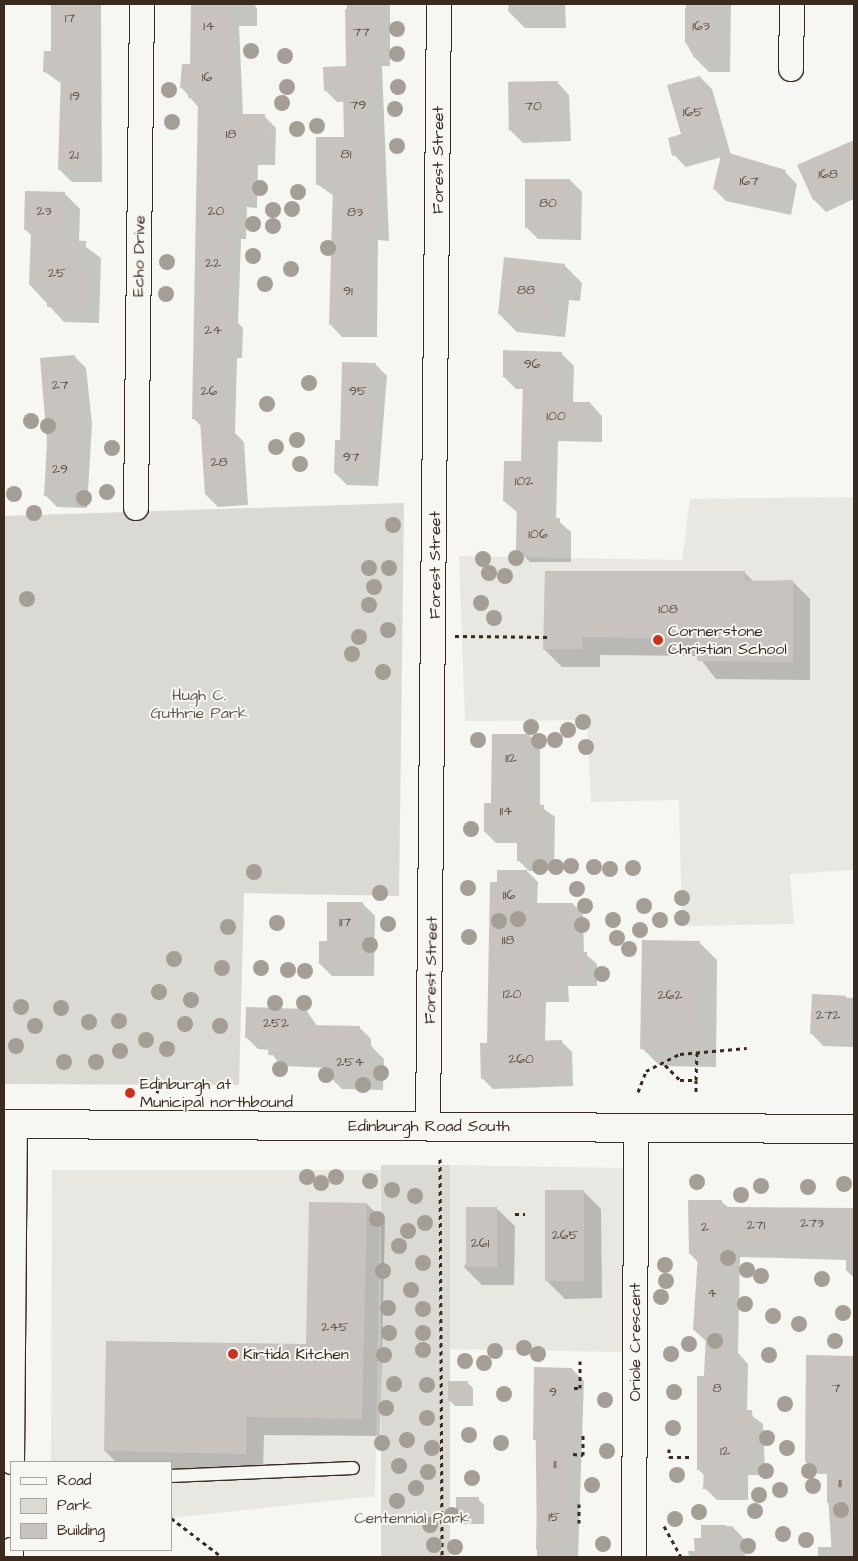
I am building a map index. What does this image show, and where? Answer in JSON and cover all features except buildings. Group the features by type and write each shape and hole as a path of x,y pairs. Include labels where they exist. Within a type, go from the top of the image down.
{"main road":[{"name":"Edinburgh Road South","path":"9,1124 854,1129"}],"street":[{"name":"Echo Drive","path":"136,508 142,4"},
{"name":"Forest Street","path":"428,1126 439,4"},
{"path":"791,69 792,4"},
{"path":"9,1124 11,1461"},
{"name":"Oriole Crescent","path":"634,1557 636,1128"}],"lane":[{"path":"172,1476 353,1468"}],"path":[{"path":"434,636 549,637"},
{"path":"638,1092 646,1071 665,1065 680,1054 747,1048"},
{"path":"696,1093 697,1053"},
{"path":"665,1065 680,1080 696,1080"},
{"path":"440,1159 442,1557"},
{"path":"515,1214 525,1214"},
{"path":"574,1388 580,1388 580,1362"},
{"path":"573,1454 583,1454 583,1432"},
{"path":"669,1449 670,1457 691,1457"},
{"path":"579,1504 579,1523"},
{"path":"172,1519 222,1557"},
{"path":"664,1526 681,1557"}],"shaded area":[{"name":"Cornerstone Christian School","path":"854,497 854,870 790,874 794,924 682,926 679,800 591,802 587,720 465,721 459,556 682,560 690,499"},
{"path":"450,1165 648,1168 645,1352 447,1349"},
{"path":"52,1170 381,1170 375,1496 172,1518 172,1461 51,1461"}],"green space":[{"name":"Hugh C. Guthrie Park","path":"404,503 399,896 244,893 239,1085 4,1084 4,516"},
{"name":"Centennial Park","path":"381,1165 450,1165 450,1557 381,1557"}],"place":[{"name":"Cornerstone Christian School","path":"658,640"},
{"name":"Edinburgh at Municipal northbound","path":"130,1093"},
{"name":"Kirtida Kitchen","path":"233,1354"}]}
